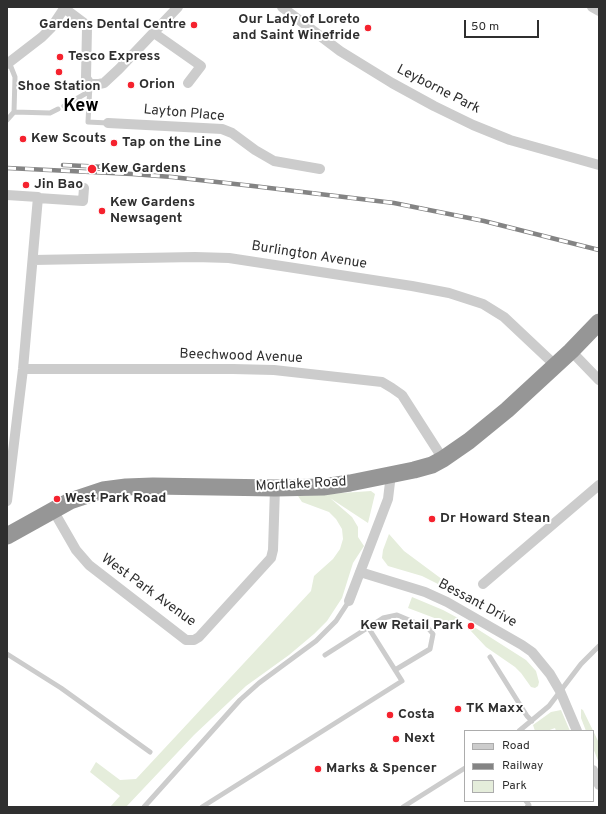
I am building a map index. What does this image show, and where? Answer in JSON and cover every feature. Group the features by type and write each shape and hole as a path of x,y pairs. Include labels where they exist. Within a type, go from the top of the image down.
{"highway":[{"name":"Mortlake Road","path":"8,534 70,501 103,490 126,487 161,486 275,488 323,487 350,483 432,465 469,441 506,410 571,351 599,322"}],"street":[{"path":"8,63 42,37 51,28 64,8 84,23 87,28 89,84 104,83 178,7"},
{"name":"Leyborne Park","path":"282,7 340,51 392,83 440,109 473,125 510,140 599,164"},
{"path":"592,7 599,11"},
{"path":"154,33 201,66 188,83"},
{"name":"Layton Place","path":"108,123 222,129 232,133 255,150 274,161 320,169"},
{"path":"7,195 83,201 84,188"},
{"path":"7,501 23,370 38,198"},
{"name":"Burlington Avenue","path":"33,260 195,257 229,258 449,293 483,304 504,317 555,365"},
{"path":"571,351 599,380"},
{"name":"Beechwood Avenue","path":"23,370 274,370 382,382 402,395 443,459"},
{"path":"349,601 388,498 391,474"},
{"path":"483,584 599,485"},
{"name":"West Park Avenue","path":"53,510 76,550 88,565 186,640 194,640 199,637 271,558 273,550 275,488"},
{"name":"Bessant Drive","path":"360,572 425,592 447,602 516,641 532,652 541,662 560,691 578,730"},
{"path":"594,772 599,785"}],"lane":[{"path":"7,120 14,112 15,77 8,63"},
{"path":"64,106 89,84"},
{"path":"89,84 88,122 108,123"},
{"path":"14,112 50,113 58,109"},
{"path":"144,807 240,700 259,683 316,641 336,620 349,601"},
{"path":"325,655 383,618 397,615 428,628 433,634 430,648 395,670"},
{"path":"202,807 402,681 368,627"},
{"path":"520,730 549,706 581,664 599,646"},
{"path":"7,654 61,688 150,752"},
{"path":"490,658 527,716 532,721"},
{"path":"403,807 464,769"}],"green space":[{"path":"371,491 375,494 368,523 330,498 352,517 358,527 358,537 364,546 353,563 342,598 327,621 289,655 246,686 194,735 126,807 110,807 120,796 90,772 96,762 120,780 136,779 311,591 314,576 333,559 340,549 343,539 342,529 336,519 329,512 302,502 298,496"},
{"path":"389,534 404,551 470,600 422,576 388,566 382,558 383,550"},
{"path":"412,597 443,610 458,618 458,620 450,623 445,622 408,608"},
{"path":"471,625 526,660 536,671 539,682 538,686 535,688 531,687 515,667 486,647 470,630 469,627"},
{"path":"581,709 583,710 593,730 586,730 581,718"},
{"path":"561,710 570,730 556,730 555,728 550,730 535,730 533,725 551,712"},
{"path":"594,733 599,743 599,763 594,750"}],"railway":[{"path":"63,165 105,167"},
{"path":"7,168 172,177 394,203 484,221 599,250"}],"place":[{"name":"Gardens Dental Centre","path":"194,25"},
{"name":"Our Lady of Loreto and Saint Winefride","path":"368,28"},
{"name":"Tesco Express","path":"60,57"},
{"name":"Shoe Station","path":"59,72"},
{"name":"Orion","path":"131,85"},
{"name":"Kew Scouts","path":"23,139"},
{"name":"Tap on the Line","path":"114,143"},
{"name":"Kew Gardens","path":"92,169"},
{"name":"Jin Bao","path":"26,185"},
{"name":"Kew Gardens Newsagent","path":"102,211"},
{"name":"West Park Road","path":"57,499"},
{"name":"Dr Howard Stean","path":"432,519"},
{"name":"Kew Retail Park","path":"471,626"},
{"name":"TK Maxx","path":"458,709"},
{"name":"Costa","path":"390,715"},
{"name":"Next","path":"396,739"},
{"name":"Marks & Spencer","path":"318,769"}],"district":[{"name":"Kew","path":"81,107"}]}
